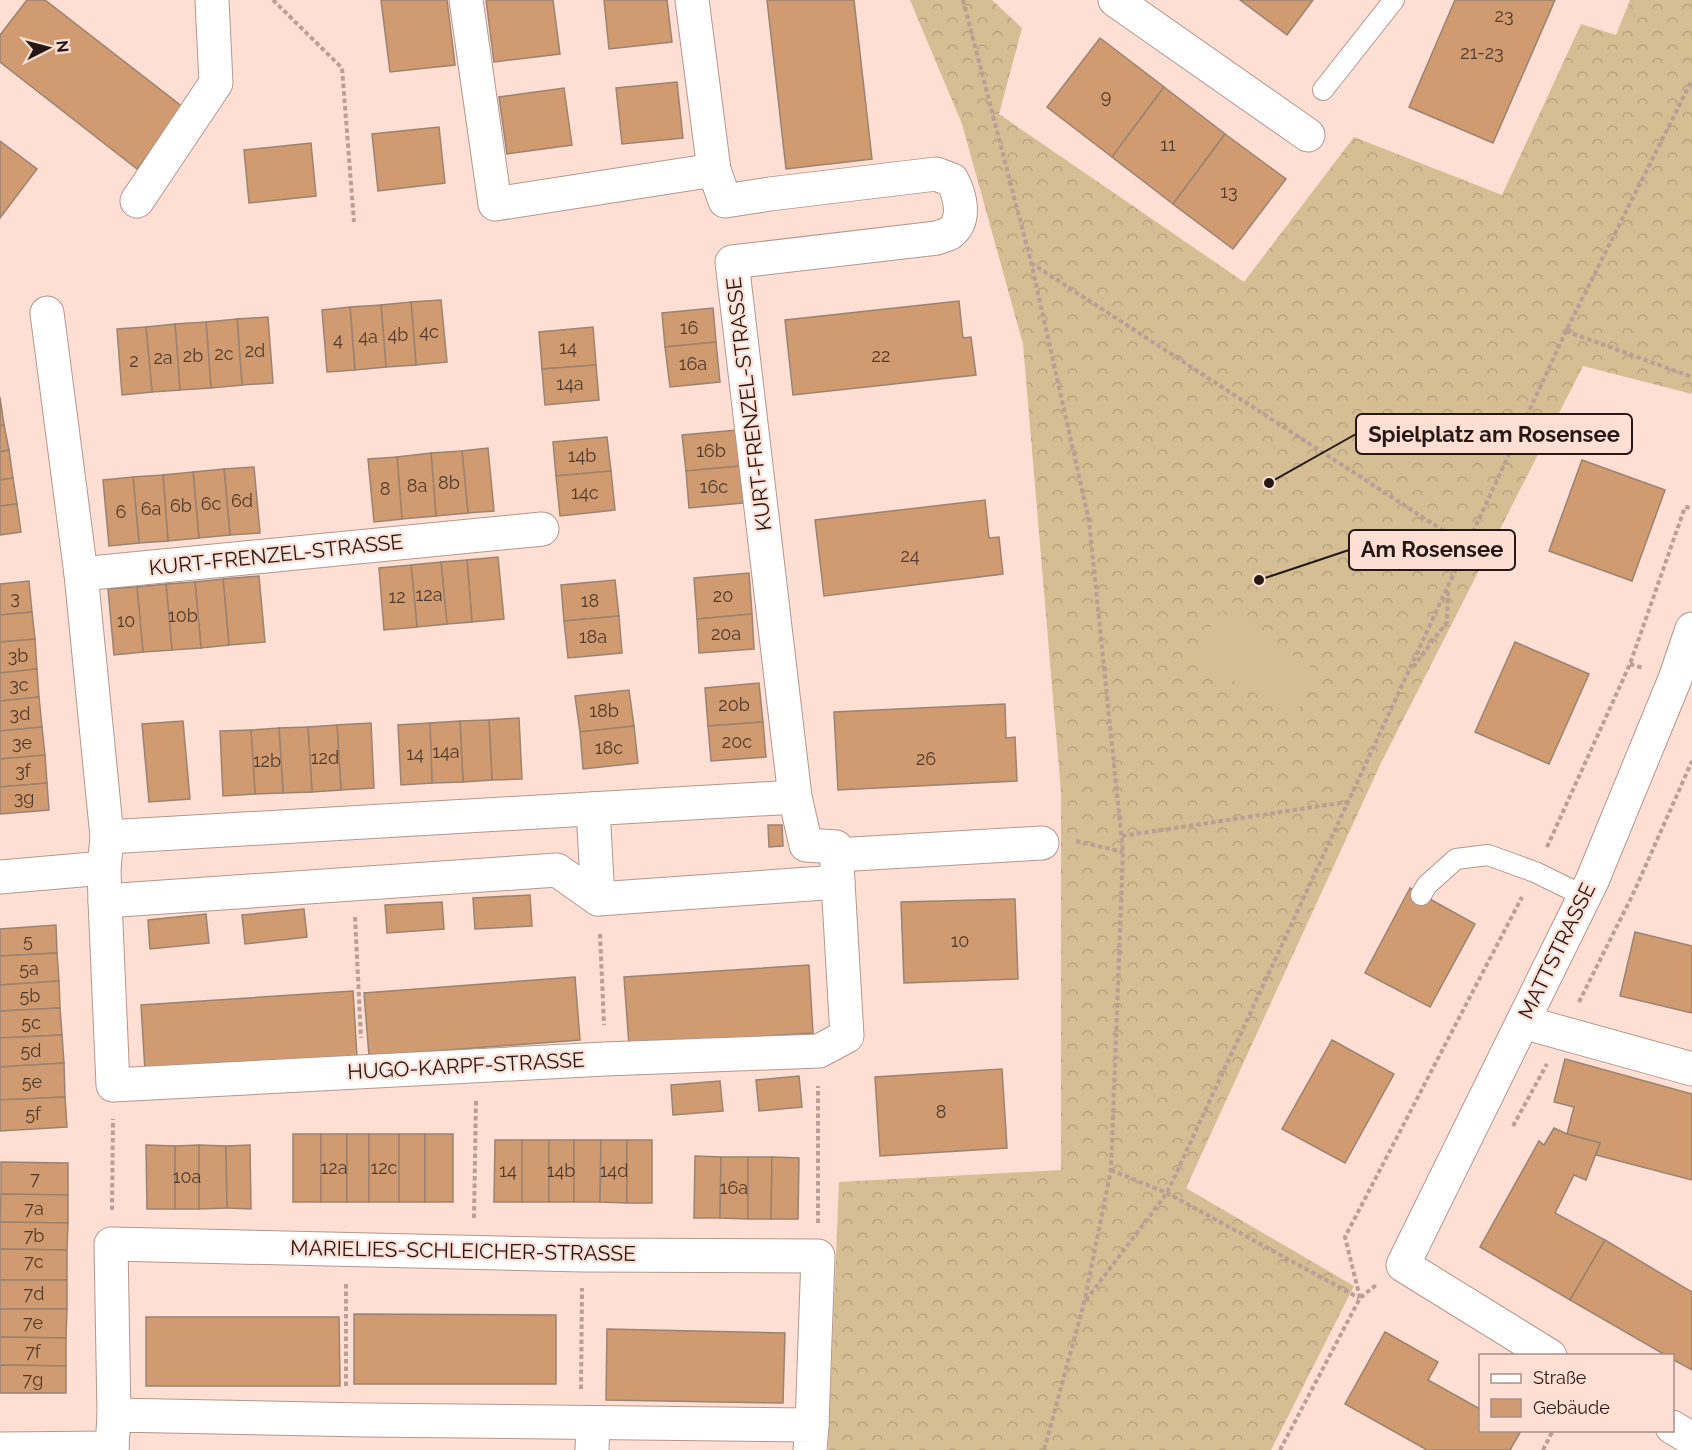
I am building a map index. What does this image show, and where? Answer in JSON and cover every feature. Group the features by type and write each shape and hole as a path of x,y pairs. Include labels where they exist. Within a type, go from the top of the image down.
{"street":[{"path":"137,201 216,83 212,0"},
{"path":"466,0 495,204 714,170"},
{"name":"KURT-FRENZEL-STRASSE","path":"692,0 714,170 725,201 936,174 952,180 959,193 961,206 959,223 950,233 937,238 732,262 795,797"},
{"path":"1115,0 1308,135"},
{"path":"47,313 81,574 106,853 105,901 113,1085"},
{"name":"KURT-FRENZEL-STRASSE","path":"81,574 542,529"},
{"name":"MATTSTRASSE","path":"1403,1265 1584,896 1684,680 1692,629"},
{"path":"0,877 106,853 593,809 795,797 806,845 836,847 837,868"},
{"path":"593,809 598,899"},
{"path":"105,901 557,870 598,899 1042,843"},
{"name":"HUGO-KARPF-STRASSE","path":"113,1085 605,1059 819,1051 847,1036 837,868"},
{"path":"1522,1022 1692,1069"},
{"path":"0,1449 112,1449 114,1415 111,1244"},
{"name":"MARIELIES-SCHLEICHER-STRASSE","path":"111,1244 583,1254 818,1256"},
{"path":"114,1415 346,1419 589,1432 811,1437 818,1256"},
{"path":"1403,1265 1547,1354"},
{"path":"1674,1429 1692,1439"}],"lane":[{"path":"1323,90 1394,0"},
{"path":"1421,895 1426,885 1456,859 1488,855 1535,872 1584,896"}],"path":[{"path":"273,0 342,68 354,222"},
{"path":"963,0 1031,262 1089,521 1123,852 1111,1170 1084,1303 1044,1450"},
{"path":"1084,1303 1167,1193 1566,331 1692,80"},
{"path":"1031,262 1467,546"},
{"path":"1566,331 1692,377"},
{"path":"1360,1298 1345,1237 1535,872 1630,664 1685,507 1692,508"},
{"path":"1407,675 1447,622 1448,586"},
{"path":"1122,836 1347,802"},
{"path":"1042,843 1077,841 1123,852"},
{"path":"354,884 363,1072"},
{"path":"598,899 605,1059"},
{"path":"818,1256 819,1051"},
{"path":"473,1252 477,1066"},
{"path":"111,1244 113,1085"},
{"path":"1111,1170 1167,1193 1360,1298"},
{"path":"346,1249 346,1419"},
{"path":"583,1254 589,1432"},
{"path":"1280,1450 1360,1298 1403,1265"},
{"path":"1543,1450 1552,1432"}],"green space":[{"path":"910,0 992,0 1022,28 999,114 1244,282 1354,137 1502,195 1581,24 1616,35 1630,0 1692,0 1692,394 1583,366 1380,765 1186,1188 1354,1286 1271,1450 828,1450 839,1182 1061,1170 1061,792 1023,344 962,124"},
{"path":"1221,611 1320,673 1293,717 1193,655"}],"building":[{"path":"27,0 45,0 184,108 137,169 0,62 0,35"},
{"path":"381,0 447,0 455,65 390,72"},
{"path":"486,0 553,0 560,54 494,62"},
{"path":"604,0 667,0 672,42 609,49"},
{"path":"767,0 854,0 872,159 786,169"},
{"path":"1240,0 1313,0 1287,35"},
{"path":"1455,0 1555,0 1493,143 1409,107"},
{"path":"1100,38 1164,87 1112,157 1047,107"},
{"path":"677,82 683,138 622,144 616,88"},
{"path":"1164,87 1225,134 1173,204 1112,157"},
{"path":"564,88 572,145 507,154 499,97"},
{"path":"439,127 445,183 378,191 372,134"},
{"path":"1225,134 1286,179 1233,249 1173,204"},
{"path":"0,141 37,169 0,218"},
{"path":"311,143 316,196 249,203 244,150"},
{"path":"441,300 447,362 416,365 411,302"},
{"path":"959,301 963,338 971,337 976,375 793,395 785,320"},
{"path":"411,302 416,365 386,367 381,305"},
{"path":"381,305 386,367 355,370 350,307"},
{"path":"350,307 355,370 327,372 322,310"},
{"path":"713,308 716,342 665,347 662,313"},
{"path":"268,317 273,383 242,385 237,319"},
{"path":"237,319 242,385 211,388 206,322"},
{"path":"206,322 211,388 180,390 175,324"},
{"path":"175,324 180,390 152,392 146,327"},
{"path":"146,327 152,392 122,395 117,329"},
{"path":"593,327 596,365 542,369 539,332"},
{"path":"716,342 720,382 670,387 665,347"},
{"path":"596,365 599,400 545,405 542,369"},
{"path":"0,397 4,425 0,426"},
{"path":"4,425 9,450 0,452 0,426"},
{"path":"737,430 740,466 686,471 682,435"},
{"path":"607,437 611,471 556,476 553,442"},
{"path":"488,448 494,511 468,513 462,451"},
{"path":"9,450 13,478 0,480 0,452"},
{"path":"462,451 468,513 436,516 431,453"},
{"path":"431,453 436,516 402,519 397,457"},
{"path":"397,457 402,519 374,522 368,459"},
{"path":"1582,460 1665,490 1632,581 1549,551"},
{"path":"740,466 743,503 689,508 686,471"},
{"path":"254,467 260,533 230,535 224,469"},
{"path":"224,469 230,535 199,538 193,472"},
{"path":"611,471 615,510 560,516 556,476"},
{"path":"193,472 199,538 168,541 163,475"},
{"path":"163,475 168,541 139,543 133,477"},
{"path":"133,477 139,543 109,546 103,480"},
{"path":"13,478 17,504 0,506 0,480"},
{"path":"985,500 989,538 999,537 1003,574 824,596 815,520"},
{"path":"17,504 21,532 0,535 0,506"},
{"path":"498,557 504,619 472,622 467,560"},
{"path":"467,560 472,622 447,624 441,562"},
{"path":"441,562 447,624 417,627 411,565"},
{"path":"411,565 417,627 384,630 379,568"},
{"path":"749,573 752,614 697,619 694,578"},
{"path":"259,576 265,642 229,645 223,579"},
{"path":"223,579 229,645 201,648 195,582"},
{"path":"615,580 619,616 564,621 561,585"},
{"path":"29,581 32,612 0,615 0,584"},
{"path":"195,582 201,648 172,650 166,584"},
{"path":"166,584 172,650 143,652 137,587"},
{"path":"137,587 143,652 114,655 108,589"},
{"path":"32,612 35,639 0,642 0,615"},
{"path":"752,614 754,649 699,653 697,619"},
{"path":"619,616 622,653 568,658 564,621"},
{"path":"35,639 37,669 0,673 0,642"},
{"path":"1515,642 1589,674 1549,764 1475,732"},
{"path":"37,669 39,697 0,701 0,673"},
{"path":"759,683 763,722 708,726 705,688"},
{"path":"629,690 634,726 580,732 575,696"},
{"path":"39,697 42,727 0,731 0,701"},
{"path":"1005,704 1006,738 1015,737 1017,781 838,790 834,712"},
{"path":"519,718 522,779 492,780 489,720"},
{"path":"489,720 492,780 463,782 460,721"},
{"path":"183,721 190,799 149,802 142,724"},
{"path":"460,721 463,782 432,783 430,723"},
{"path":"763,722 766,757 711,761 708,726"},
{"path":"371,723 374,788 341,790 337,725"},
{"path":"430,723 432,783 401,785 398,725"},
{"path":"337,725 341,790 312,792 308,727"},
{"path":"634,726 638,763 583,769 580,732"},
{"path":"42,727 45,755 0,759 0,731"},
{"path":"308,727 312,792 283,793 279,728"},
{"path":"279,728 283,793 255,794 251,730"},
{"path":"251,730 255,794 223,796 220,731"},
{"path":"45,755 47,783 0,787 0,759"},
{"path":"47,783 49,810 0,814 0,787"},
{"path":"768,825 782,825 783,846 769,847"},
{"path":"1410,888 1475,924 1430,1007 1365,973"},
{"path":"530,895 532,926 475,929 473,898"},
{"path":"1015,899 1018,979 904,983 901,902"},
{"path":"442,902 444,929 387,933 385,905"},
{"path":"304,909 307,937 245,944 242,915"},
{"path":"206,914 209,943 150,949 148,920"},
{"path":"56,925 57,953 0,956 0,929"},
{"path":"1635,932 1692,946 1692,1013 1620,996"},
{"path":"57,953 59,981 0,985 0,956"},
{"path":"809,965 813,1033 629,1045 624,977"},
{"path":"575,977 580,1040 369,1056 364,993"},
{"path":"59,981 60,1008 0,1011 0,985"},
{"path":"353,991 357,1057 145,1071 141,1005"},
{"path":"60,1008 62,1035 0,1038 0,1011"},
{"path":"62,1035 64,1063 0,1067 0,1038"},
{"path":"1332,1040 1394,1074 1345,1163 1282,1129"},
{"path":"1565,1059 1692,1094 1692,1180 1596,1155 1600,1143 1567,1134 1574,1107 1554,1102"},
{"path":"64,1063 65,1097 0,1100 0,1067"},
{"path":"1002,1069 1007,1148 880,1156 875,1077"},
{"path":"799,1076 802,1107 759,1111 756,1080"},
{"path":"720,1081 723,1111 673,1115 671,1085"},
{"path":"65,1097 67,1127 0,1131 0,1100"},
{"path":"1554,1128 1600,1143 1586,1180 1574,1175 1555,1213 1605,1240 1570,1300 1480,1247 1539,1141 1544,1145"},
{"path":"293,1134 321,1134 321,1202 293,1202"},
{"path":"321,1134 347,1134 347,1202 321,1202"},
{"path":"347,1134 369,1134 369,1202 347,1202"},
{"path":"369,1134 399,1134 399,1202 369,1202"},
{"path":"399,1134 425,1134 425,1202 399,1202"},
{"path":"425,1134 453,1134 453,1202 425,1202"},
{"path":"495,1140 522,1140 522,1202 494,1202"},
{"path":"522,1140 549,1140 549,1202 522,1202"},
{"path":"549,1140 574,1140 574,1202 549,1202"},
{"path":"574,1140 601,1140 600,1202 574,1202"},
{"path":"601,1140 627,1140 627,1203 600,1202"},
{"path":"627,1140 652,1140 652,1203 627,1203"},
{"path":"146,1145 175,1146 175,1209 147,1209"},
{"path":"199,1145 199,1209 175,1209 175,1146"},
{"path":"199,1145 226,1146 227,1208 199,1209"},
{"path":"250,1145 251,1209 227,1208 226,1146"},
{"path":"695,1156 721,1157 720,1218 694,1218"},
{"path":"721,1157 748,1157 748,1219 720,1218"},
{"path":"748,1157 772,1157 771,1219 748,1219"},
{"path":"772,1157 799,1158 798,1219 771,1219"},
{"path":"1,1162 68,1163 68,1195 1,1194"},
{"path":"1,1194 68,1195 68,1223 0,1222"},
{"path":"0,1222 68,1223 67,1250 0,1249"},
{"path":"1605,1240 1692,1292 1692,1370 1674,1360 1674,1354 1664,1354 1570,1300"},
{"path":"0,1249 67,1250 67,1280 0,1280"},
{"path":"0,1280 67,1280 67,1309 0,1309"},
{"path":"0,1309 67,1309 66,1338 0,1337"},
{"path":"354,1314 556,1315 556,1384 354,1384"},
{"path":"146,1317 339,1317 340,1386 146,1386"},
{"path":"607,1329 785,1333 783,1403 606,1400"},
{"path":"1385,1332 1438,1362 1428,1380 1479,1408 1479,1432 1520,1432 1510,1450 1427,1450 1345,1404"},
{"path":"0,1337 66,1338 66,1366 0,1365"},
{"path":"0,1365 66,1366 66,1393 0,1393"}],"place":[{"name":"Spielplatz am Rosensee","path":"1269,483"},
{"name":"Am Rosensee","path":"1259,580"}]}
